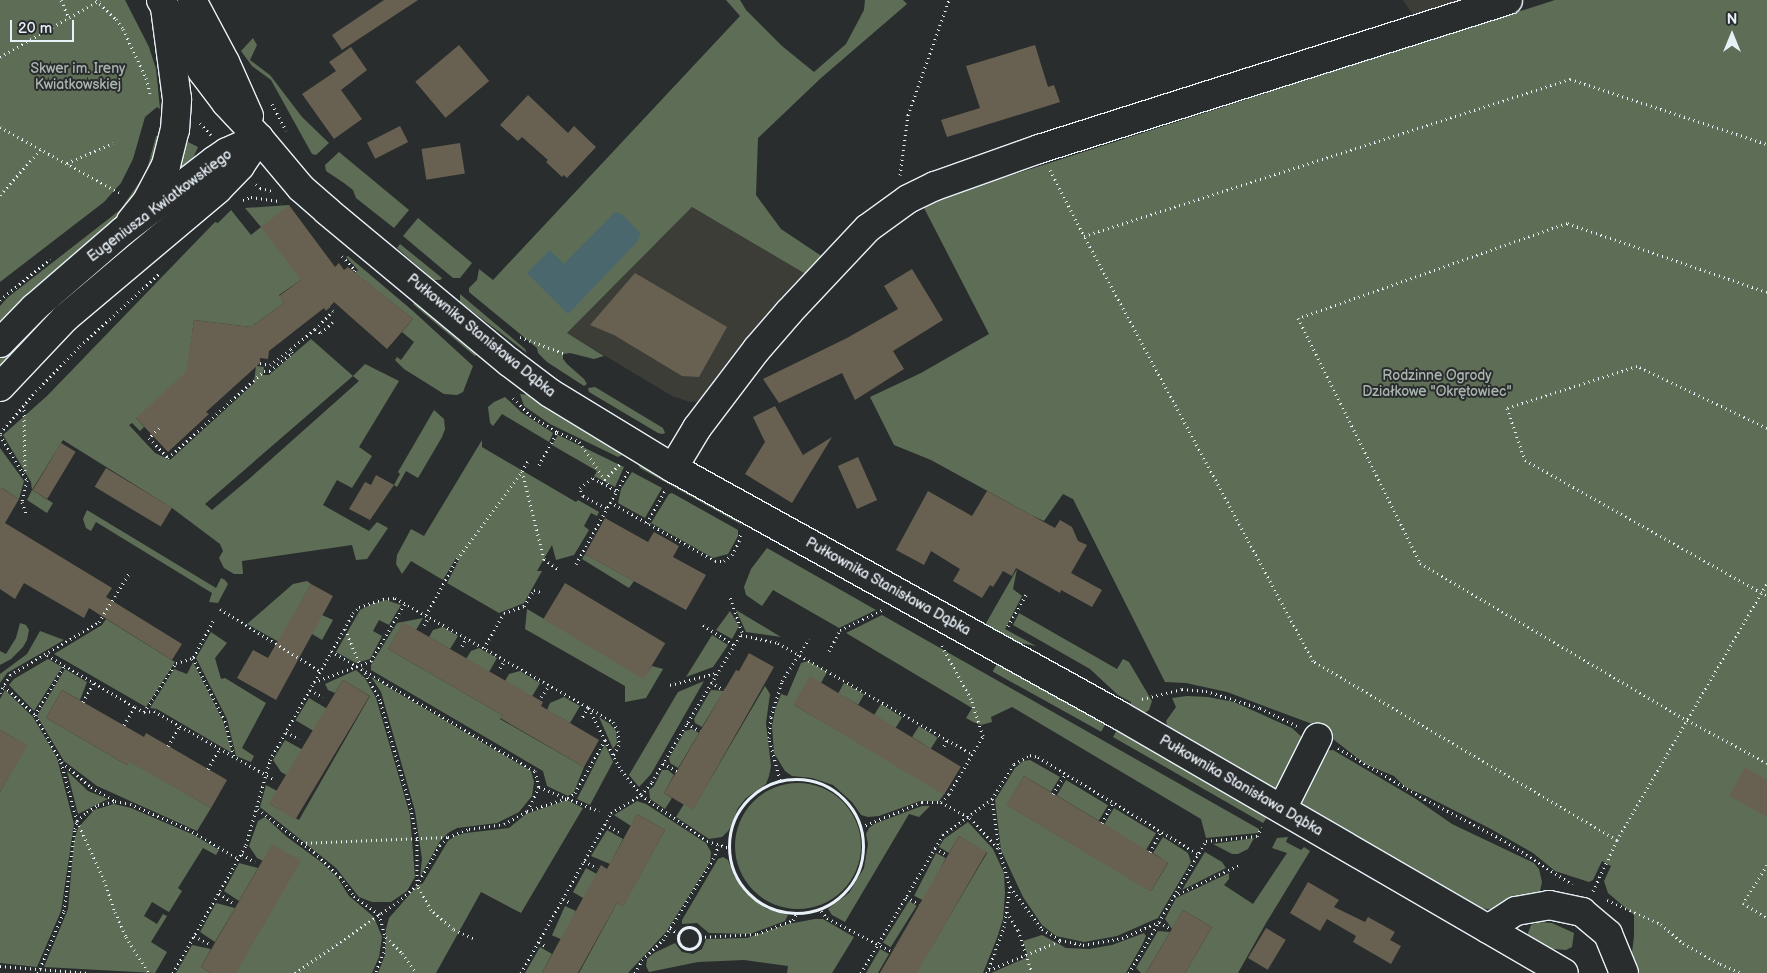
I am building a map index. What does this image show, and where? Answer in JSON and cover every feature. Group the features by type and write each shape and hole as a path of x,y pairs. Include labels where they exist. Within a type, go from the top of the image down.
{"street":[{"name":"Pułkownika Stanisława Dąbka","path":"192,0 225,62 259,138"},
{"path":"671,477 697,428 757,349 788,312 868,228 908,199 934,186 1039,149 1508,0"},
{"name":"Pułkownika Stanisława Dąbka","path":"163,4 202,72 226,103 259,138 301,188 509,362 550,393 671,477 1072,689 1564,973"},
{"path":"123,231 146,201 166,165 175,130 177,99 163,4"},
{"name":"Eugeniusza Kwiatkowskiego","path":"0,342 53,290 123,231 215,160 227,152 259,138"},
{"name":"Eugeniusza Kwiatkowskiego","path":"0,386 65,318 218,189 240,166 259,138"},
{"path":"1282,809 1318,737"},
{"path":"1488,929 1516,911 1549,905 1582,912 1608,934 1624,973"}],"path":[{"path":"60,0 69,18"},
{"path":"0,57 98,0 116,19 126,35 146,78 152,100"},
{"path":"908,199 899,182 908,115 949,0"},
{"path":"1084,236 1570,79 1767,144"},
{"path":"0,128 127,197"},
{"path":"66,164 113,143"},
{"path":"0,195 41,149"},
{"path":"1039,149 1313,661 1617,840"},
{"path":"241,201 251,197"},
{"path":"1767,292 1567,223 1298,318 1420,563 1687,720 1767,763"},
{"path":"0,300 51,258"},
{"path":"26,513 22,502 28,480 0,434 24,405 80,346 166,266"},
{"path":"260,363 270,365 291,349 333,311 329,308"},
{"path":"315,329 321,333 333,322"},
{"path":"514,336 566,354"},
{"path":"159,428 149,438 168,458 264,370 270,371 292,353 291,349"},
{"path":"1767,428 1637,366 1507,408 1525,460 1767,596"},
{"path":"24,405 25,475"},
{"path":"539,465 557,432"},
{"path":"579,442 611,488"},
{"path":"424,625 458,559 529,459"},
{"path":"601,483 615,467 623,462"},
{"path":"576,564 630,466"},
{"path":"522,471 544,559 558,569"},
{"path":"647,523 671,477"},
{"path":"606,508 583,496 580,488 592,478 616,491"},
{"path":"610,502 715,561 724,561 732,555 739,541 741,528"},
{"path":"0,693 10,675 47,655 99,622 130,572"},
{"path":"1592,894 1617,840 1767,583"},
{"path":"484,648 504,613 524,606 534,590 543,592"},
{"path":"521,973 611,813 642,795 664,763 710,682 742,632 729,595"},
{"path":"173,973 242,854 258,809 265,772 286,732 353,613 359,607 369,602 395,598 613,722 618,731 619,745 613,756"},
{"path":"314,682 361,667 371,661 405,603"},
{"path":"220,609 320,671"},
{"path":"829,651 840,630 882,610"},
{"path":"144,712 176,663 193,658 212,621"},
{"path":"704,625 734,645"},
{"path":"344,629 361,667 380,700 411,809 417,838 417,885 431,910 452,929 473,938"},
{"path":"740,635 778,643 972,754"},
{"path":"462,646 466,638"},
{"path":"780,780 769,738 771,717 782,681 809,639"},
{"path":"941,643 971,699 983,736 949,794 941,802"},
{"path":"331,651 535,771 539,787 527,811"},
{"path":"47,655 144,712 154,711 219,750 265,772 275,780"},
{"path":"193,658 225,721 234,758"},
{"path":"500,668 505,660"},
{"path":"34,715 65,665"},
{"path":"670,685 716,673"},
{"path":"831,680 835,675"},
{"path":"83,702 94,682"},
{"path":"710,682 724,690"},
{"path":"541,698 548,685"},
{"path":"4,686 34,715 61,762 77,821 104,880 126,937 149,973"},
{"path":"1160,695 1182,688 1232,697 1260,708 1318,737 1425,799 1505,840 1576,886"},
{"path":"310,690 323,698"},
{"path":"868,702 871,696"},
{"path":"124,725 135,707"},
{"path":"588,707 620,770 642,795 707,841 730,848"},
{"path":"581,720 588,707"},
{"path":"906,724 910,718"},
{"path":"687,723 700,731"},
{"path":"168,746 180,726"},
{"path":"286,732 299,739"},
{"path":"301,843 448,837 469,829 504,824 527,811 575,794 605,740"},
{"path":"944,746 947,740"},
{"path":"208,769 219,750"},
{"path":"861,973 943,835 992,799 1014,764 1030,755 1038,757 1198,854"},
{"path":"61,762 90,787 115,801 130,804 188,830 239,859"},
{"path":"664,763 677,771"},
{"path":"1053,794 1066,774"},
{"path":"806,779 830,787 849,804 861,827 863,852 856,877 841,896 821,910 797,913 773,909 748,894 733,869 729,840 738,812 757,791 780,780 806,779"},
{"path":"539,787 599,811"},
{"path":"992,799 999,849 1010,887 1042,929 1060,940 1083,946 1122,938 1159,922"},
{"path":"38,971 64,911 77,821 98,805 115,801"},
{"path":"861,827 922,802 941,802 968,817 999,849"},
{"path":"1102,823 1113,802"},
{"path":"258,809 335,871 354,896 379,914 385,936 384,952 375,973"},
{"path":"605,824 619,832"},
{"path":"1129,973 1206,841 1257,836 1262,827"},
{"path":"1150,852 1161,831"},
{"path":"295,973 398,902 417,885 440,845 448,837"},
{"path":"635,973 642,960 663,940 714,859 720,845"},
{"path":"935,848 947,855"},
{"path":"242,854 255,862"},
{"path":"584,861 597,868"},
{"path":"1174,897 1239,865"},
{"path":"1767,865 1743,903 1767,918"},
{"path":"988,972 1004,927 1010,887"},
{"path":"1584,890 1652,919 1682,943 1741,973"},
{"path":"219,893 232,902"},
{"path":"906,897 919,904"},
{"path":"563,900 571,903"},
{"path":"821,910 827,918 879,943 891,951"},
{"path":"1007,911 1016,925 1032,973"},
{"path":"700,937 757,934 793,920 797,913"},
{"path":"1159,922 1171,929"},
{"path":"670,928 679,934 682,945 689,949 696,946 700,937 697,930 689,927 679,934"},
{"path":"194,936 208,943"},
{"path":"385,936 402,953 416,973"},
{"path":"988,972 1060,940"},
{"path":"538,942 547,946"},
{"path":"0,966 38,971 89,973"}],"shaded area":[{"path":"1403,0 1463,0 1413,15"},
{"path":"692,207 809,276 700,402 690,402 672,396 567,333"}],"green space":[{"name":"Skwer im. Ireny Kwiatkowskiej","path":"0,0 125,0 149,47 156,69 160,109 157,107 145,117 133,159 121,183 104,202 0,282"},
{"path":"726,0 740,0 746,10 782,46 814,72 846,44 864,10 865,0 903,0 907,4 821,78 758,138 756,195 781,229 826,259 809,276 692,207 567,333 604,356 594,359 570,353 563,354 563,359 567,364 584,379 587,384 584,386 547,362 538,353 537,348 469,292 469,288 477,280 479,269 493,280 740,16"},
{"name":"Rodzinne Ogrody Działkowe \"Okrętowiec\"","path":"1555,0 1767,0 1767,973 1635,973 1633,970 1632,953 1634,915 1608,893 1604,881 1611,866 1602,861 1593,880 1589,882 1555,871 1533,853 1491,829 1405,787 1394,776 1365,764 1315,725 1227,692 1186,683 1165,682 1073,499 1063,494 1044,521 1031,515 931,460 894,445 870,397 921,373 989,334 922,204"},
{"path":"253,38 257,45 250,60 270,75 302,117 329,143 316,155 312,154 271,80 252,66 241,51"},
{"path":"156,136 165,136 132,207 0,324 0,306 7,298 120,210 146,173"},
{"path":"186,141 198,147 194,156 187,167 169,176"},
{"path":"339,152 409,210 394,228 356,198 353,190 326,171 325,165"},
{"path":"217,171 0,369 0,358 49,309"},
{"path":"289,205 301,280 279,295 284,303 251,327 194,320 189,356 246,364 136,418 144,427 140,431 132,423 129,425 155,453 170,460 263,375 269,375 311,339 353,376 365,364 399,381 359,447 372,456 352,488 337,480 323,505 369,531 377,522 388,528 367,559 356,560 352,545 242,561 243,574 234,574 224,568 219,558 223,551 220,544 172,508 63,440 32,490 31,482 3,435 47,396 215,222 218,223 231,210 251,235 261,227 245,208","holes":["353,376 359,381 212,510 205,504"]},
{"path":"418,218 472,263 460,278 453,278 403,236"},
{"path":"400,244 442,278 434,280 397,248"},
{"path":"348,256 413,311 473,366 463,392 457,395 444,394 404,369 395,360 397,357 401,360 414,342 402,332 413,319 355,273 358,270 346,257"},
{"path":"460,294 525,349 527,353 460,302"},
{"path":"415,302 477,354 475,356 413,304"},
{"path":"256,366 264,367 256,429 248,428"},
{"path":"595,387 663,428 665,433 658,433 589,392 588,388"},
{"path":"520,394 530,395 626,453 618,457 550,424 524,406"},
{"path":"505,397 521,412 553,433 549,442 502,414 493,426 490,423 488,407"},
{"path":"434,410 444,419 445,429 442,437 418,478 406,471 397,487 394,485 400,474 398,472"},
{"path":"558,435 624,467 615,487 594,476 597,471 552,445"},
{"path":"482,440 482,447 576,502 578,500 599,512 597,516 591,513 584,526 589,530 574,555 556,560 552,545 537,571 542,571 524,603 499,613 447,583 459,560 456,558 443,580 411,561 402,574 396,564 397,555 411,529 424,536"},
{"path":"0,448 24,481 19,499 2,488 0,491"},
{"path":"637,461 736,515 742,525 640,468"},
{"path":"632,472 662,488 645,518 618,503 621,489"},
{"path":"32,490 53,503 47,513 27,500"},
{"path":"672,493 738,530 738,536 728,554 713,558 651,523 669,494"},
{"path":"87,510 216,588 221,578 225,580 228,584 218,603 209,602 212,593 96,522 91,531 86,528 83,519"},
{"path":"767,548 876,610 839,628 773,590 762,606 746,595 744,587 751,569"},
{"path":"585,554 634,581 629,588 582,559"},
{"path":"1017,569 1013,589 1022,596 1005,629 1036,646 1014,642 985,625"},
{"path":"307,581 311,584 279,642 247,624 293,584"},
{"path":"386,600 401,605 389,625 379,620 373,631 382,636 370,659 356,663 336,652 360,610"},
{"path":"527,609 644,677 652,666 663,669 646,698 625,702 625,686 525,629"},
{"path":"736,610 781,637 746,632"},
{"path":"730,611 739,626 732,639 716,630"},
{"path":"1019,613 1117,669 1123,659 1129,662 1152,701 1149,710 1140,716 1129,710 1131,702 1118,695 1090,669 1013,625"},
{"path":"322,615 333,620 322,640 307,631"},
{"path":"882,615 1259,829 1258,833 1206,838 1201,819 1012,707 991,717 992,722 981,725 966,718 972,708 846,633"},
{"path":"423,618 416,630 403,623 388,649 502,715 500,719 584,767 574,792 568,796 547,786 543,771 371,670 371,665 397,623"},
{"path":"106,619 175,662 146,707 54,654 102,625"},
{"path":"20,623 26,625 29,630 27,640 11,659 0,665 0,651 6,654 16,638"},
{"path":"443,627 458,636 450,649 429,637 433,630"},
{"path":"40,631 64,640 7,673 0,683 0,674 27,654"},
{"path":"211,632 227,643 215,658 221,679 225,678 266,703 242,748 254,756 251,762 236,756 227,719 196,658"},
{"path":"712,635 728,645 713,667 686,677"},
{"path":"479,648 497,658 489,672 466,659 471,651"},
{"path":"48,659 62,667 34,711 9,685 14,679"},
{"path":"808,661 827,672 821,683 810,677 794,705 945,793 939,801 920,801 879,816 868,817 861,815 852,802 833,785 812,778 792,776 785,771 774,753 772,726 775,710 781,694 787,696 801,663"},
{"path":"193,662 223,721 232,753 157,709 150,708 174,669 187,674"},
{"path":"998,662 1106,722 1101,732 993,672"},
{"path":"65,669 87,682 80,700 62,690 46,718 127,765 129,761 211,808 197,831 97,786 64,761 37,716"},
{"path":"356,670 365,678 376,698 410,815 415,877 407,891 391,902 372,902 359,897 336,868 260,807 266,785 279,792 271,805 299,820 370,696 343,680 335,693 328,690 325,684"},
{"path":"520,671 540,683 530,700 505,681 509,674"},
{"path":"371,677 531,771 534,782 532,796 519,812 497,823 457,828 448,833 440,841 420,877 422,859 415,811 381,692"},
{"path":"704,681 651,774 639,787 629,775 678,692"},
{"path":"844,683 864,694 858,705 838,693"},
{"path":"765,686 770,694 766,723 771,766 769,776 766,784 746,798 738,808 729,830 722,837 709,839 676,817 684,804 693,809"},
{"path":"5,690 33,717 57,758 74,824 61,911 37,967 0,963 0,792 27,745 0,730 0,699"},
{"path":"711,690 724,691 702,727 695,723 694,719"},
{"path":"1187,696 1208,697 1234,702 1292,728 1305,740 1280,793 1168,729 1166,721 1176,707 1172,698"},
{"path":"564,697 580,706 570,723 547,710 550,703"},
{"path":"309,698 327,709 314,731 296,720"},
{"path":"881,704 902,717 895,728 874,715"},
{"path":"599,717 610,724 616,731 617,743 613,749"},
{"path":"919,726 938,738 931,749 912,737"},
{"path":"692,729 699,733 678,768 670,763 669,758 685,731"},
{"path":"1117,730 1264,813 1266,819 1263,823 1113,737"},
{"path":"285,740 303,750 288,776 281,772 273,760"},
{"path":"605,744 613,762 590,805 577,799"},
{"path":"1333,750 1416,799 1452,824 1534,863 1539,869 1542,882 1540,891 1530,901 1500,911 1475,907 1299,806 1323,751"},
{"path":"1030,760 1060,777 1051,792 1024,776 1007,805 1151,891 1168,863 1153,853 1163,837 1188,853 1191,862 1158,918 1117,936 1084,942 1056,936 1042,925 1023,897 1001,850 995,800 1015,768 1023,761"},
{"path":"662,770 668,770 674,775 664,793 672,798 665,809 650,799 649,790 654,786"},
{"path":"67,771 88,791 108,799 78,814"},
{"path":"1066,780 1108,805 1099,821 1057,795"},
{"path":"798,783 822,787 843,801 857,822 861,846 857,870 843,891 822,905 798,909 774,905 753,891 739,870 735,846 739,822 753,801 774,787"},
{"path":"567,800 583,808 521,913 481,892 436,973 378,973 385,955 386,929 389,918 417,886 423,883 448,841 455,836 466,833 509,828 526,814"},
{"path":"637,801 646,804 706,843 711,852 710,862 666,932 628,973 579,973 617,903 623,906 665,830 637,814 631,826 614,815"},
{"path":"114,804 131,808 194,835 219,850 216,855 203,848 178,888 182,891 169,912 152,902 144,916 157,924 163,914 167,916 151,942 167,952 155,973 44,967 68,909 74,841 78,828 94,810"},
{"path":"922,806 930,806 919,817 909,814 845,922 832,915 828,909 849,893 864,868 868,844 866,834 869,828 874,824"},
{"path":"1114,808 1156,833 1146,850 1104,825"},
{"path":"265,817 287,837 321,862 337,877 349,896 374,917 382,937 379,957 372,973 236,973 263,861 257,858 249,846 258,821"},
{"path":"968,822 993,849 1004,873 1003,919 997,938 983,973 916,973 987,853 959,836 949,853 939,847 944,839"},
{"path":"607,830 623,839 610,864 591,856"},
{"path":"1288,837 1286,842 1301,850 1304,847 1310,851 1238,973 1185,973 1212,927 1183,910 1172,929 1165,919 1176,898 1229,873 1229,879 1224,885 1253,904 1287,853 1272,848 1277,838"},
{"path":"1254,838 1248,849 1238,854 1232,854 1213,844"},
{"path":"1205,852 1222,862 1226,868 1182,890"},
{"path":"936,853 946,858 924,901 914,896"},
{"path":"723,857 728,860 734,876 745,892 767,909 788,915 785,921 750,934 709,933 697,923 682,924 682,920 718,859"},
{"path":"239,863 258,868 239,901 224,891"},
{"path":"586,868 602,877 583,898 573,892"},
{"path":"909,901 917,906 891,947 883,943"},
{"path":"216,903 235,908 215,942 200,932"},
{"path":"565,906 576,911 563,940 552,935"},
{"path":"823,919 854,937 832,973 787,973 788,966 744,960 698,962 649,972 646,966 647,959 654,953 675,943 682,952 693,954 702,949 706,939 747,938 788,924"},
{"path":"1539,922 1552,923 1574,933 1572,947 1566,950 1542,948 1527,936 1531,925"},
{"path":"1158,931 1170,932 1146,973 1141,973 1136,968"},
{"path":"1144,933 1146,936 1142,945 1126,973 991,973 1028,957 1023,941 1042,935 1066,948 1089,949 1112,945"},
{"path":"192,945 211,949 201,967 211,973 176,973"},
{"path":"540,947 552,954 542,973 525,973"},
{"path":"880,949 889,954 878,973 866,973"}],"water":[{"path":"615,212 623,215 641,234 636,243 568,314 527,273 550,250 564,264"}],"building":[{"path":"384,0 418,0 342,50 332,35"},
{"path":"459,45 489,81 446,118 415,82"},
{"path":"1035,45 1048,87 1054,85 1060,102 947,137 941,120 980,108 966,66"},
{"path":"351,47 367,70 341,90 362,119 334,139 302,94 336,71 329,62"},
{"path":"528,95 568,133 574,126 596,147 567,178 564,175 562,177 546,162 548,160 522,137 518,141 500,125"},
{"path":"400,126 408,142 375,159 367,143"},
{"path":"460,143 465,174 426,180 421,149"},
{"path":"289,205 335,267 339,263 344,270 348,267 413,319 387,349 334,302 326,311 324,308 269,351 268,359 260,358 260,363 206,412 209,414 168,452 136,418 186,372 194,320 251,327 284,303 279,296 301,280 261,227"},
{"path":"912,269 943,320 893,351 904,369 855,400 842,373 779,403 763,379 847,338 898,309 884,286"},
{"path":"635,273 727,327 699,377 682,376 614,335 590,325"},
{"path":"775,406 803,455 832,437 792,503 745,474 765,442 753,417"},
{"path":"61,443 76,452 47,499 33,490"},
{"path":"858,457 877,500 857,509 838,466"},
{"path":"106,468 172,508 161,527 95,487"},
{"path":"376,475 394,485 370,520 349,509 365,482 371,485"},
{"path":"0,487 19,499 5,523 112,588 106,597 182,644 172,660 89,608 84,618 24,583 15,599 0,589"},
{"path":"928,491 972,516 987,491 1055,528 1060,520 1072,527 1078,541 1087,545 1071,573 1102,590 1092,607 1061,590 1060,593 1016,568 1012,576 1003,571 993,587 990,585 982,598 953,581 960,569 931,551 924,565 896,550"},
{"path":"605,518 648,542 654,532 679,546 673,557 706,575 686,610 585,554"},
{"path":"565,583 665,643 644,679 543,619"},
{"path":"311,584 333,596 276,700 237,678 253,650 268,658"},
{"path":"403,622 543,702 541,706 599,740 584,767 500,718 502,715 388,649"},
{"path":"749,653 774,667 693,810 664,793 736,670 739,671"},
{"path":"810,676 961,767 944,795 793,704"},
{"path":"343,680 370,696 295,819 269,803"},
{"path":"62,690 144,737 146,733 227,780 211,808 129,762 127,765 46,718"},
{"path":"0,730 28,745 0,792"},
{"path":"1745,767 1767,780 1767,817 1729,796"},
{"path":"1024,776 1168,863 1150,892 1006,805"},
{"path":"637,814 665,830 623,907 617,903 578,973 542,973 601,865 607,869"},
{"path":"959,836 987,852 917,973 880,973"},
{"path":"272,844 301,861 236,973 211,973 201,967"},
{"path":"1308,882 1339,900 1334,907 1365,922 1368,917 1395,932 1390,940 1401,946 1391,964 1353,942 1356,936 1327,919 1320,931 1290,913"},
{"path":"1183,910 1212,927 1185,973 1146,973"},
{"path":"1266,928 1286,940 1268,970 1248,958"}]}
